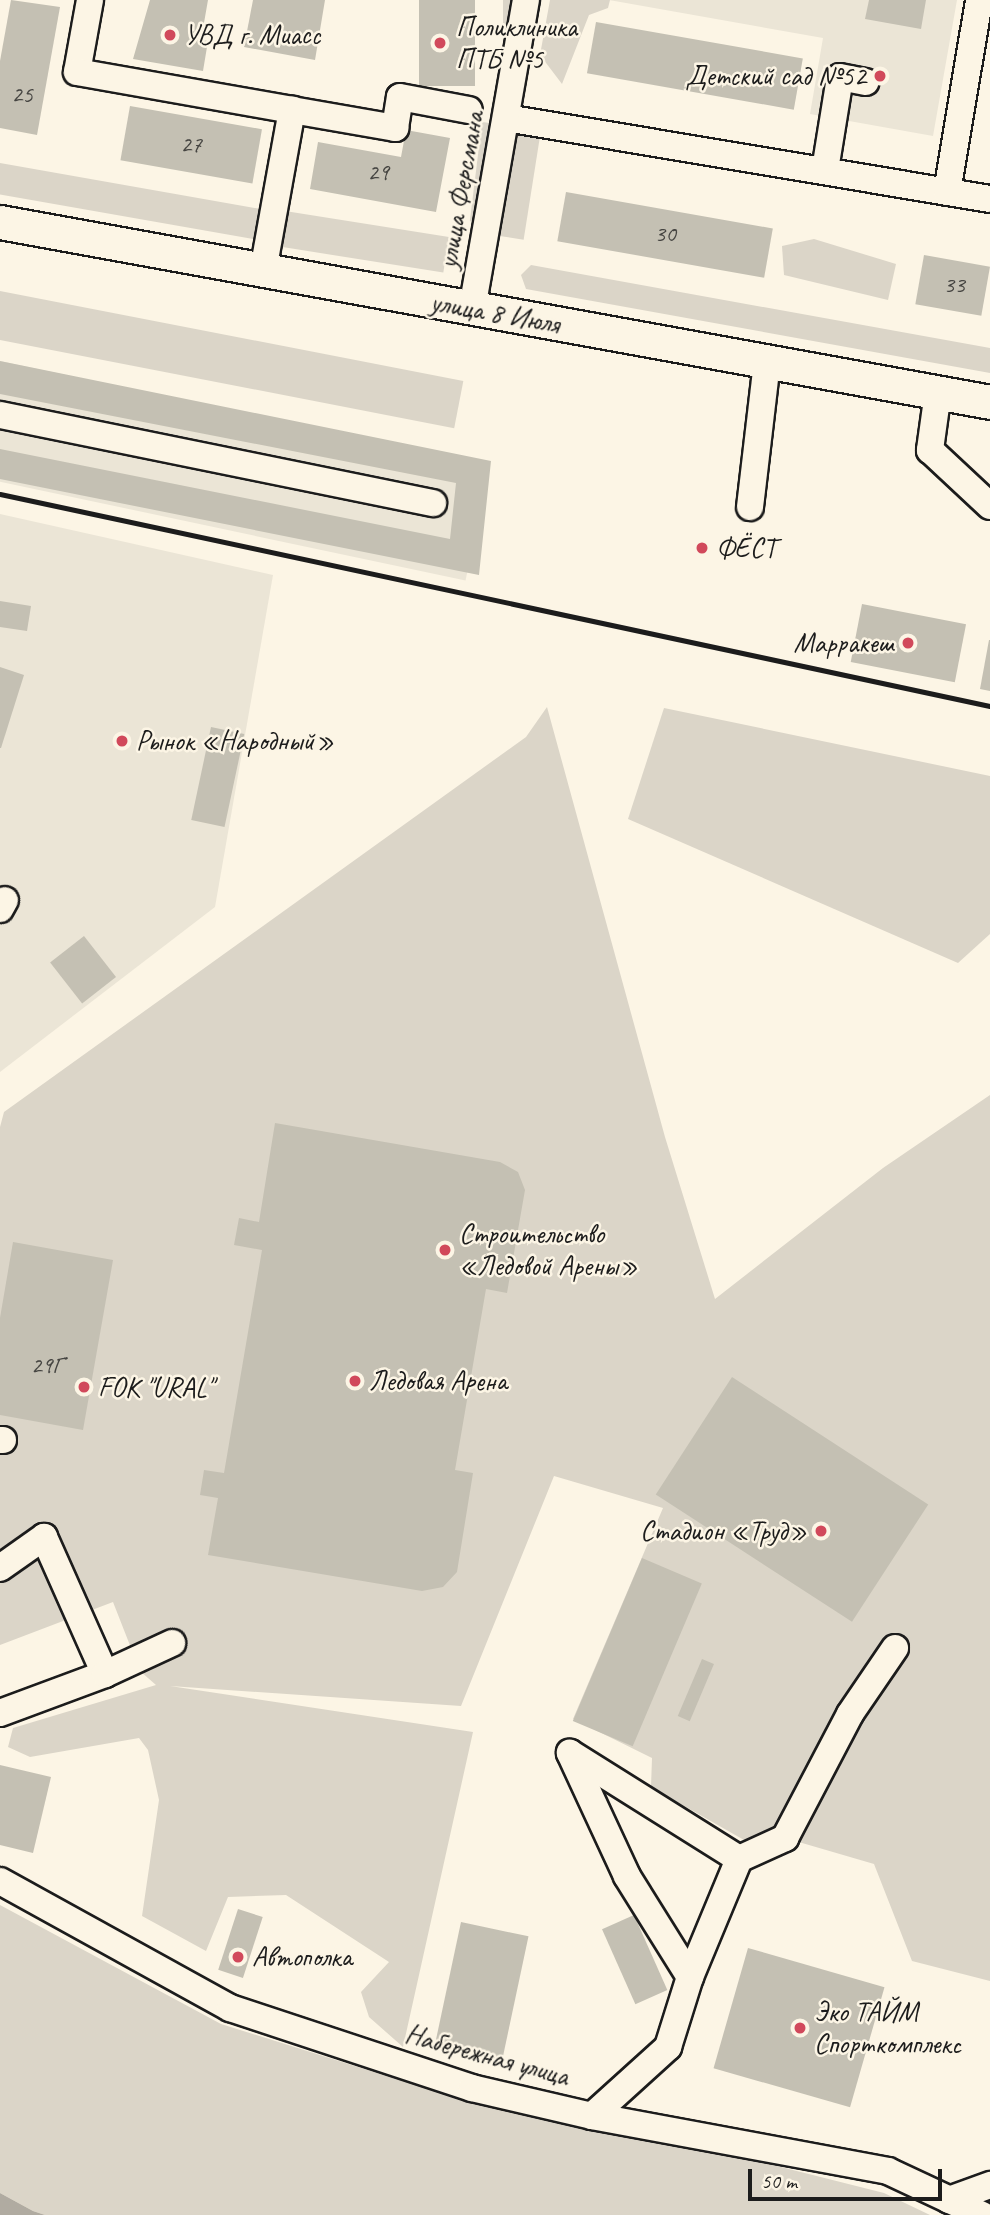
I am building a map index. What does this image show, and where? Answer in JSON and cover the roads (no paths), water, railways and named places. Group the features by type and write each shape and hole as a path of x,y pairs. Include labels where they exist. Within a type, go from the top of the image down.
{"main road":[{"name":"улица 8 Июля","path":"0,222 990,402"}],"street":[{"path":"90,0 77,72 394,128 400,97 469,110"},
{"name":"улица Ферсмана","path":"472,309 526,0"},
{"path":"947,192 979,0"},
{"path":"825,170 839,78 866,82"},
{"path":"263,271 292,110"},
{"path":"506,118 990,199"},
{"path":"750,507 767,362"},
{"path":"937,392 930,450 990,506"},
{"path":"0,415 433,503"},
{"path":"0,1568 44,1538 105,1674"},
{"path":"0,1713 105,1674 172,1643"},
{"path":"592,2116 668,2047 690,1977 739,1859 785,1838 850,1714 895,1648"},
{"path":"690,1977 627,1876 570,1753 739,1859"},
{"name":"Набережная улица","path":"0,1881 230,2008 472,2088 592,2116 888,2171 982,2215"},
{"path":"949,2200 990,2185"}],"railway":[{"path":"0,494 990,706"}],"place":[{"name":"УВД г. Миасс","path":"170,35"},
{"name":"Поликлиника ПТБ №5","path":"440,43"},
{"name":"Детский сад №52","path":"880,76"},
{"name":"ФЁСТ","path":"702,548"},
{"name":"Марракеш","path":"908,643"},
{"name":"Рынок «Народный»","path":"122,741"},
{"name":"Строительство «Ледовой Арены»","path":"445,1250"},
{"name":"Ледовая Арена","path":"355,1381"},
{"name":"FOK \"URAL\"","path":"84,1387"},
{"name":"Стадион «Труд»","path":"821,1531"},
{"name":"Автополка","path":"238,1957"},
{"name":"Эко ТАЙМ Спорткомплекс","path":"800,2028"}]}
